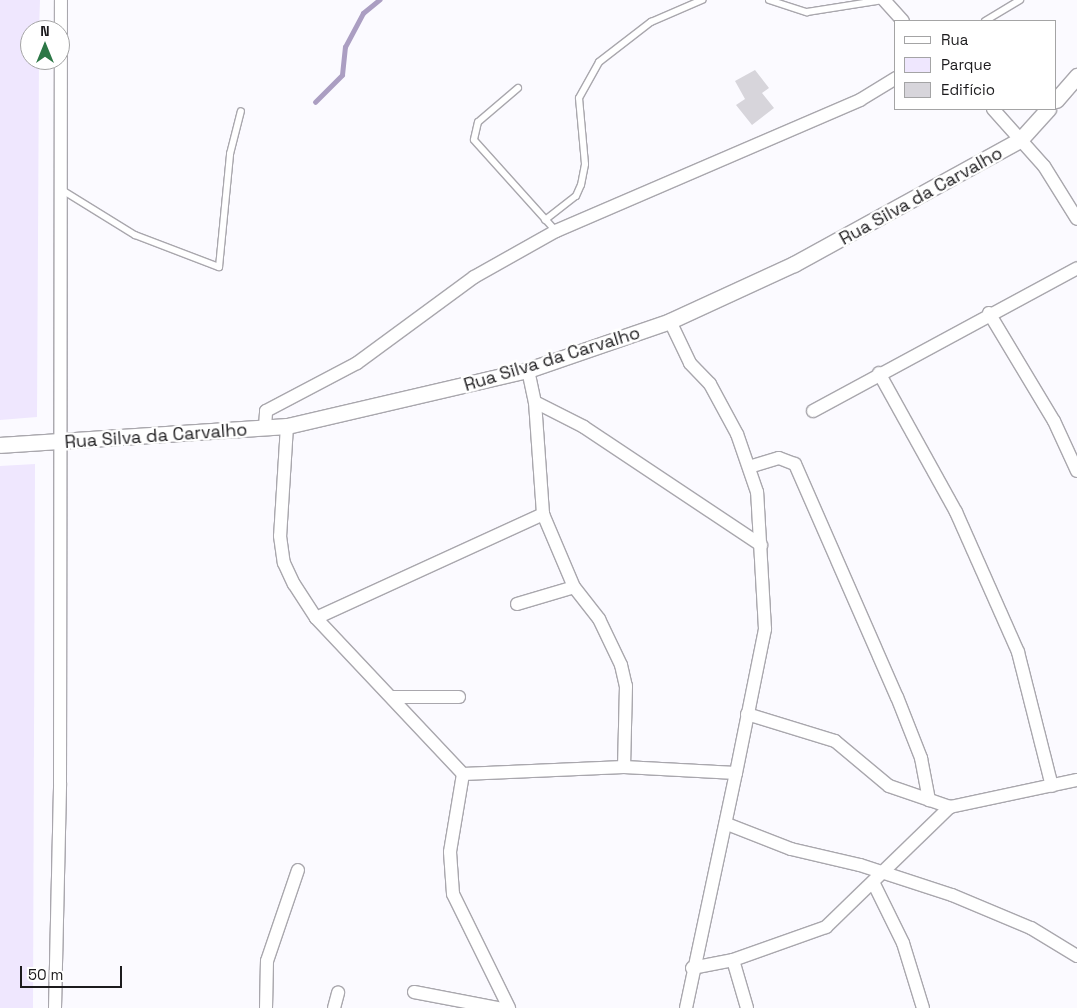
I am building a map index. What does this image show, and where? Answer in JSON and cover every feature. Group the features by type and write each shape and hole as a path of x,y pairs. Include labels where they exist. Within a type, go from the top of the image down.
{"street":[{"path":"55,1008 62,190 61,0"},
{"path":"884,0 901,20"},
{"path":"1057,99 1077,76"},
{"path":"264,428 266,411 357,363 474,277 556,231 860,100 894,79"},
{"path":"994,110 1044,166 1077,220"},
{"name":"Rua Silva da Carvalho","path":"0,445 60,443 287,426 528,370 670,321 794,264 1020,140 1047,110"},
{"path":"812,411 988,313 1077,268"},
{"path":"988,313 1054,421 1077,471"},
{"path":"670,321 690,363 710,384 728,417 750,468 757,492 765,629 727,824 692,968 686,1008"},
{"path":"528,370 535,402 543,514 574,587 598,619 621,665 626,686 624,767"},
{"path":"879,373 956,512 1018,652 1052,786"},
{"path":"535,402 584,428 761,545"},
{"path":"287,426 280,536 284,563 316,618 393,697 463,774"},
{"path":"750,468 779,458 794,464 897,697 921,758 930,800"},
{"path":"316,618 543,514"},
{"path":"517,604 574,587"},
{"path":"393,697 459,697"},
{"path":"747,714 835,741 889,786 950,807 1077,780"},
{"path":"463,774 624,767 736,773"},
{"path":"463,774 450,852 453,894 509,1008"},
{"path":"692,968 733,960 826,928 950,807"},
{"path":"727,824 790,849 877,878 952,895 1031,928 1077,956"},
{"path":"266,1008 267,961 298,870"},
{"path":"877,878 903,943 923,1008"},
{"path":"733,960 748,1008"},
{"path":"414,992 498,1008"},
{"path":"334,1008 338,993"}],"lane":[{"path":"545,220 576,196 581,185 585,164 580,98 599,62 651,22 702,0"},
{"path":"769,0 807,12 884,0"},
{"path":"986,20 1020,0"},
{"path":"518,88 478,122 474,140 556,231"},
{"path":"62,190 135,235 220,267 230,154 241,111"}],"green space":[{"path":"0,0 40,0 39,20 20,20 20,70 39,70 37,417 0,420"},
{"path":"35,464 33,1008 0,1008 0,466"}],"building":[{"path":"755,70 769,88 762,93 774,108 752,125 736,105 745,99 735,81"}],"waterway":[{"path":"315,102 342,75 345,47 363,13 379,0"}]}
